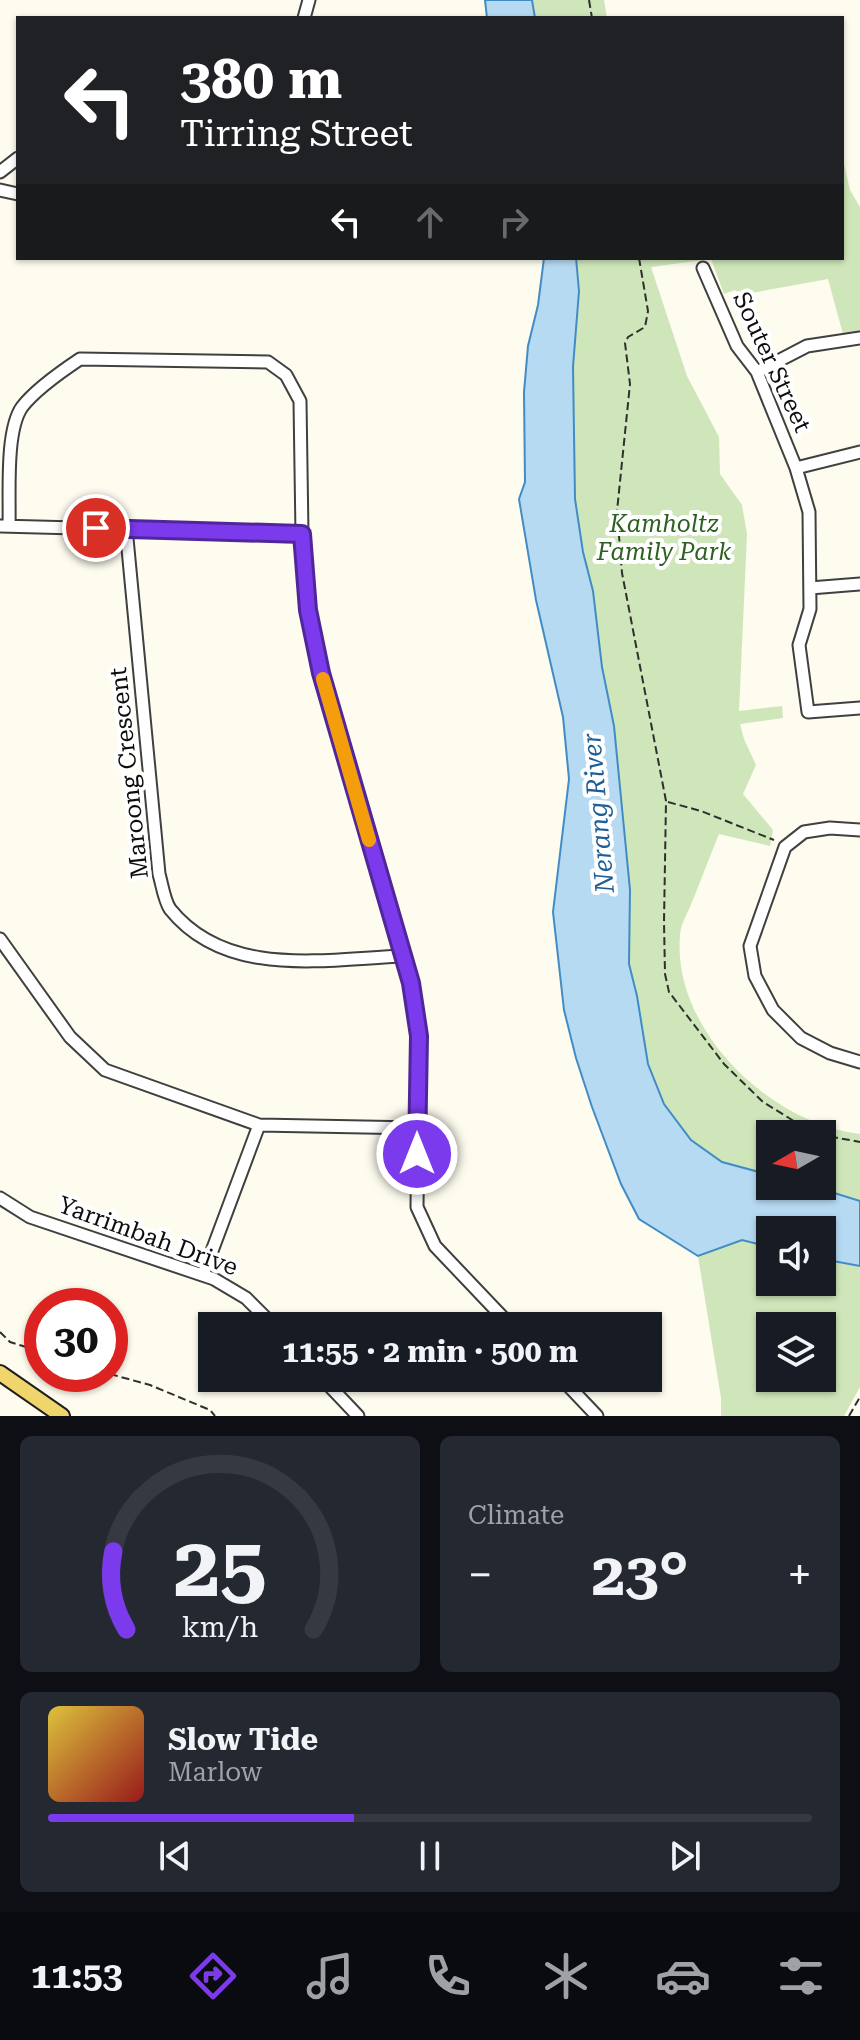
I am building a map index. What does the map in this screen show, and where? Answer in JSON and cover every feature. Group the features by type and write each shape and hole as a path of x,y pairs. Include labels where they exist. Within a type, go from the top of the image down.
{"main road":[{"path":"0,1373 62,1416"}],"street":[{"path":"0,172 16,160"},
{"name":"Souter Street","path":"703,268 737,346 757,372 796,468 809,512 810,609 799,645 808,712 860,708"},
{"path":"757,372 807,346 860,338"},
{"path":"302,534 4,526 13,433 21,408 80,359 268,362 286,375 300,401 302,534 308,610 321,673 411,983 419,1036 417,1207 435,1246 498,1312"},
{"path":"796,468 860,452"},
{"name":"Maroong Crescent","path":"126,528 159,874 168,907 199,935 238,954 275,961 403,956"},
{"path":"810,588 860,584"},
{"path":"860,830 830,828 804,832 785,847 750,946 755,976 773,1010 801,1038 830,1053 860,1062"},
{"path":"0,939 70,1037 105,1070 259,1125 416,1128"},
{"path":"203,1275 259,1125"},
{"name":"Yarrimbah Drive","path":"0,1198 30,1217 229,1286 260,1312"},
{"path":"335,1392 358,1416"},
{"path":"574,1392 597,1416"}],"path":[{"path":"639,260 648,311 645,327 628,337 625,343 630,384 617,511 622,573 666,801 664,922 665,974 669,992 741,1084 763,1102 797,1123 833,1137 860,1142"},
{"path":"666,801 715,816 773,839 785,847"},
{"path":"0,1332 10,1342 24,1346"},
{"path":"128,1379 210,1410 215,1416"},
{"path":"849,1416 860,1397"}],"green space":[{"path":"532,0 604,0 607,16 535,16"},
{"name":"Kamholtz Family Park","path":"844,164 850,190 860,207 860,332 843,334 828,279 740,295 735,290 724,294 711,260 844,260"},
{"name":"Kamholtz Family Park","path":"576,260 704,260 651,267 687,376 719,437 720,474 742,505 747,534 739,711 782,706 783,718 740,724 756,765 743,794 773,830 770,846 719,834 681,929 682,971 692,1005 710,1037 734,1066 762,1092 812,1120 756,1120 756,1171 722,1162 691,1140 664,1104 648,1064 629,964 630,890 614,726 575,499 573,367 579,291"},
{"name":"Kamholtz Family Park","path":"836,1128 860,1134 860,1201 836,1194"},
{"path":"742,1240 756,1244 756,1296 836,1296 836,1262 860,1266 860,1387 844,1416 721,1416 721,1398 698,1256"}],"water":[{"path":"485,0 532,0 535,16 487,16"},
{"name":"Nerang River","path":"544,260 576,260 579,291 573,367 575,499 614,726 630,890 629,964 648,1064 664,1104 691,1140 722,1162 756,1171 756,1200 836,1200 836,1194 860,1201 860,1266 836,1262 836,1216 756,1216 756,1244 742,1240 698,1256 639,1219 621,1184 592,1107 564,1010 553,912 569,779 563,717 536,600 519,499 525,482 524,392 528,346 538,305"}],"slow traffic":[{"path":"323,679 369,840"}],"route":[{"path":"96,528 302,534 308,610 321,673 411,983 419,1036 417,1154"}]}
